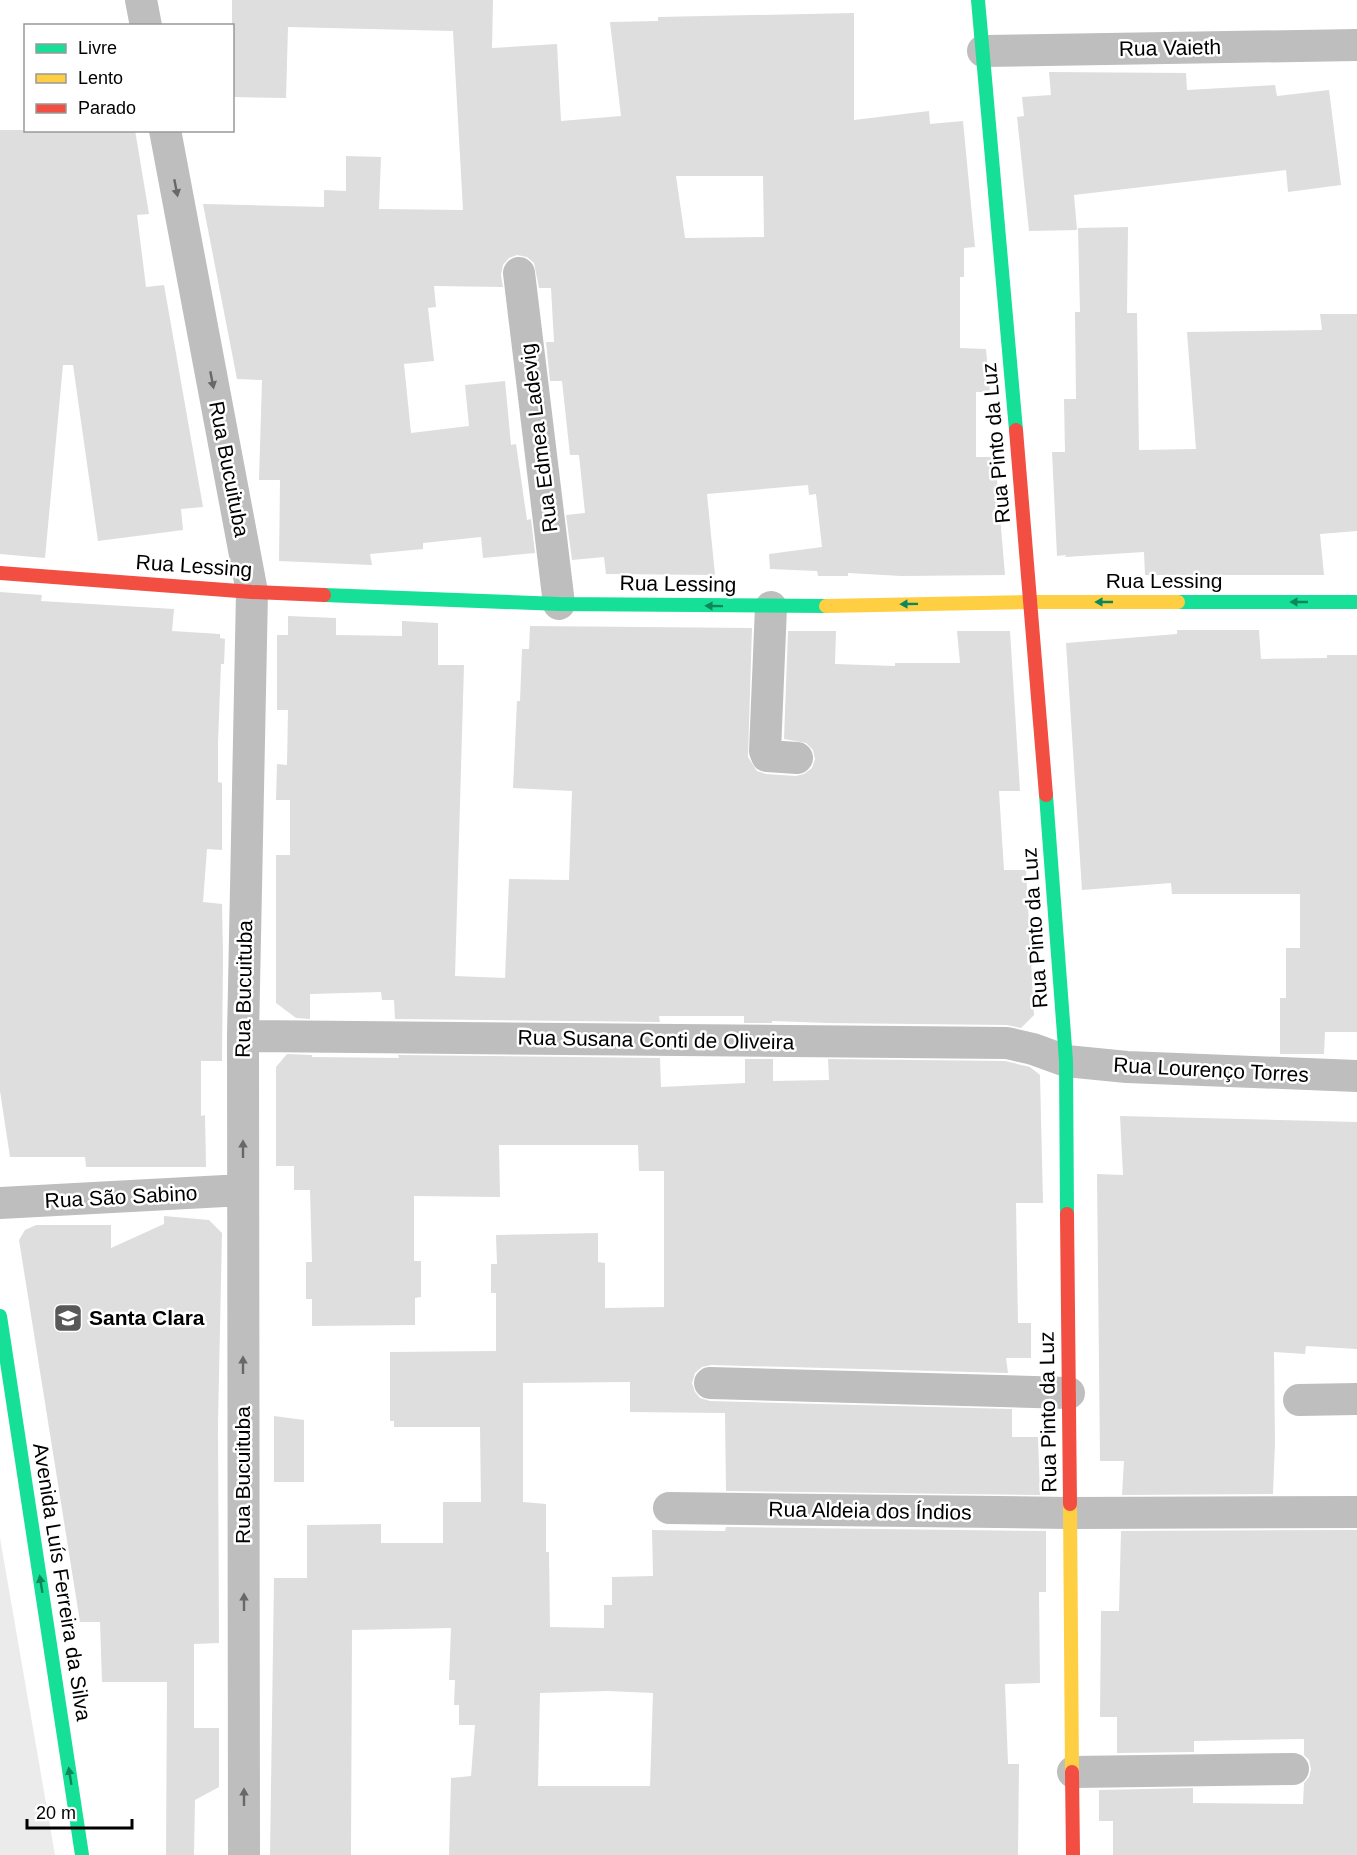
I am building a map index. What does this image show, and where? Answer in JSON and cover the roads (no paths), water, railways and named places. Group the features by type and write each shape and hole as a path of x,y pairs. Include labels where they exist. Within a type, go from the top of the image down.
{"street":[{"path":"141,0 146,24"},
{"name":"Rua Pinto da Luz","path":"978,0 1031,602 1066,1061 1073,1855"},
{"name":"Rua Vaieth","path":"982,51 1357,45"},
{"name":"Rua Bucuituba","path":"165,132 252,592 243,1036 244,1855"},
{"name":"Rua Edmea Ladevig","path":"519,273 559,604"},
{"name":"Rua Lessing","path":"0,573 252,592 559,604 771,607 1031,602 1357,602"},
{"path":"771,607 765,751 767,756 796,758"},
{"name":"Rua Susana Conti de Oliveira","path":"243,1036 1007,1043 1033,1049 1066,1061"},
{"name":"Rua Lourenço Torres","path":"1066,1061 1127,1067 1357,1076"},
{"name":"Rua São Sabino","path":"0,1203 243,1190"},
{"name":"Avenida Luís Ferreira da Silva","path":"0,1316 82,1855"},
{"path":"710,1383 1069,1393"},
{"path":"1299,1400 1357,1400"},
{"name":"Rua Aldeia dos Índios","path":"669,1508 1070,1514 1357,1512"},
{"path":"1073,1772 1293,1769"}],"place":[{"name":"Santa Clara","path":"68,1318"}]}
